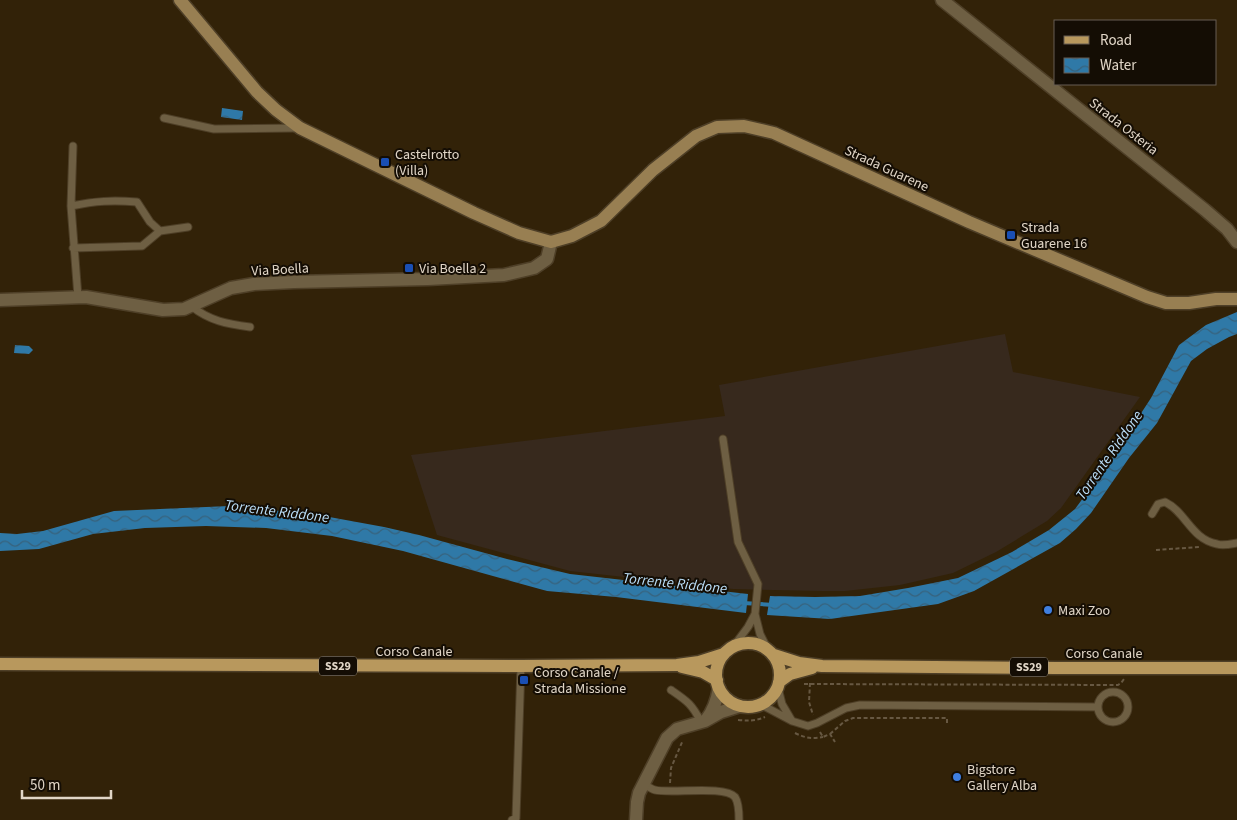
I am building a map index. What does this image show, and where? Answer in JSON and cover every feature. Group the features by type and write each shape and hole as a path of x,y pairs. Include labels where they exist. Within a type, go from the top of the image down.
{"main road":[{"path":"180,0 257,92 276,110 300,128 474,213 519,233 551,242"},
{"name":"Strada Guarene","path":"551,242 572,236 601,221 653,170 696,136 717,127 744,126 774,133 969,222 1148,297 1166,302 1189,303 1216,299 1237,299"},
{"name":"Corso Canale","path":"0,664 677,665 699,662 728,651 742,643 751,643 760,645 771,652 799,663 822,666 1237,668"},
{"path":"718,684 716,671 719,662 728,651"},
{"path":"771,652 778,664 780,673 779,685"},
{"name":"Corso Canale","path":"677,665 703,672 718,684 724,696 740,706"},
{"name":"Corso Canale","path":"760,704 772,696 779,685 790,674 822,666"},
{"path":"740,706 747,707 760,704"}],"street":[{"name":"Strada Osteria","path":"942,0 1205,210 1227,229 1237,242"},
{"name":"Via Boella","path":"0,300 86,297 163,310 184,309 231,288 254,284 504,275 534,268 547,259 551,242"},
{"path":"703,721 710,714 716,703 718,684"},
{"path":"636,820 637,802 640,793 667,738 677,729 740,706"}],"lane":[{"path":"164,118 214,129 300,128"},
{"path":"73,146 71,206 78,297"},
{"path":"71,206 115,200 137,202 150,222 160,230"},
{"path":"73,248 142,246 160,230 188,227"},
{"path":"191,306 214,320 250,327"},
{"path":"724,439 738,542 758,584 755,614 760,634 771,652"},
{"path":"1152,514 1158,504 1165,502 1173,506 1193,530 1206,541 1218,545 1237,544"},
{"path":"728,651 748,627 755,614"},
{"path":"512,820 516,818 521,666"},
{"path":"779,685 782,704 792,721"},
{"path":"671,690 684,698 703,721"},
{"path":"1110,693 1114,693 1123,696 1128,709 1124,717 1111,722 1100,715 1098,707 1102,698 1110,693"},
{"path":"760,704 792,721 808,726 846,708 860,705 1098,707"},
{"path":"644,784 655,790 720,791 730,794 735,798 739,808 739,820"}],"path":[{"path":"1156,550 1218,545"},
{"path":"809,676 809,702 813,716"},
{"path":"799,684 1118,685 1126,676"},
{"path":"735,719 759,720 769,716"},
{"path":"791,731 807,738 823,737 853,718 947,718 947,725"},
{"path":"820,729 823,737"},
{"path":"830,734 835,742"},
{"path":"670,790 671,768 684,739"}],"shaded area":[{"path":"1005,334 1013,372 1140,397 1061,508 1047,521 996,552 953,573 900,585 845,591 733,589 570,571 437,535 411,455 725,416 719,385"}],"water":[{"path":"222,108 243,111 242,120 221,117"},
{"path":"1237,312 1237,334 1207,349 1191,361 1157,423 1129,458 1091,513 1060,543 974,591 938,604 830,619 767,615 770,596 860,596 958,578 1012,552 1049,530 1075,509 1106,467 1151,398 1179,345 1206,325"},
{"path":"15,345 29,346 33,350 29,354 14,353"},
{"path":"229,506 313,514 384,527 570,574 748,594 746,613 616,597 547,591 403,551 332,536 266,528 206,526 145,528 93,534 39,549 0,551 0,533 17,534 43,531 114,511"}],"waterway":[{"name":"Torrente Riddone","path":"743,603 774,605"}],"place":[{"name":"Castelrotto (Villa)","path":"385,162"},
{"name":"Strada Guarene 16","path":"1011,235"},
{"name":"Via Boella 2","path":"409,268"},
{"name":"Maxi Zoo","path":"1048,610"},
{"name":"Corso Canale / Strada Missione","path":"524,680"},
{"name":"Bigstore Gallery Alba","path":"957,777"}]}
